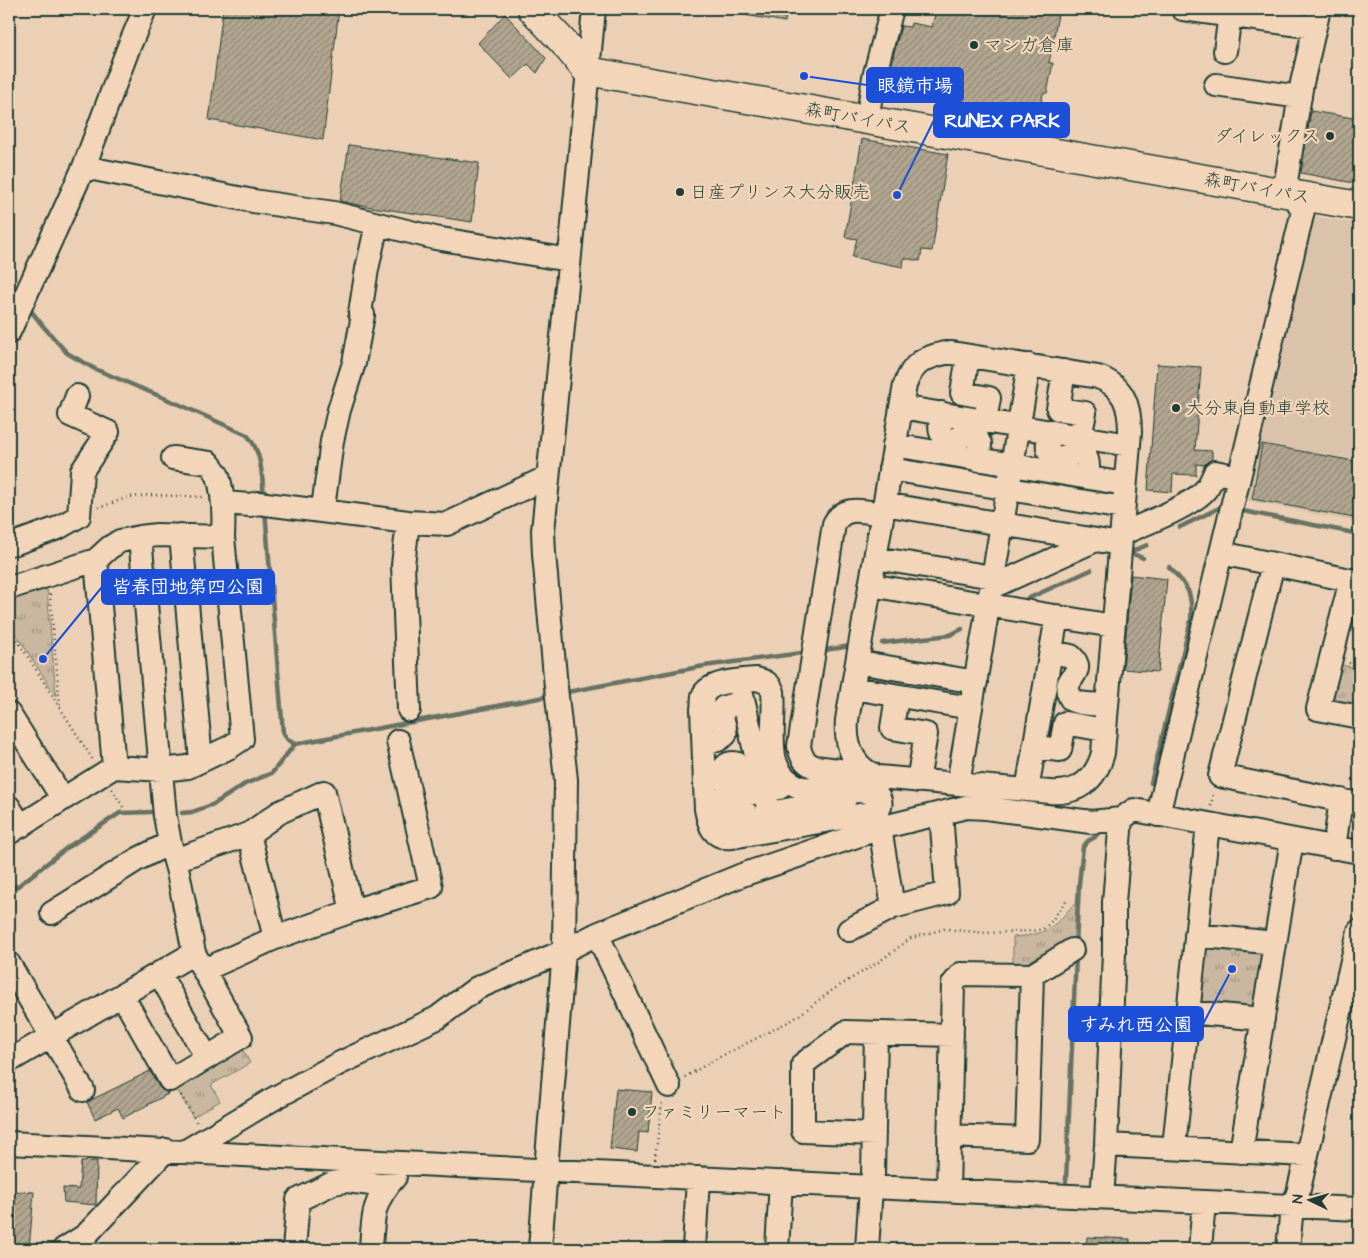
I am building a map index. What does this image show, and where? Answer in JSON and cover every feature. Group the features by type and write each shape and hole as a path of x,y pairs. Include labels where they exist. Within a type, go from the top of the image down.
{"main road":[{"path":"532,9 587,71"},
{"name":"森町バイパス","path":"587,71 1359,206"}],"street":[{"path":"9,332 17,293 84,167 145,9"},
{"path":"540,1249 564,951 566,780 544,538 548,477 594,9"},
{"path":"867,120 874,77 892,9"},
{"path":"1158,815 1303,211 1286,181 1316,18 1230,16 1183,9"},
{"path":"1225,51 1230,16"},
{"path":"1216,86 1300,97"},
{"path":"84,167 253,201 334,213 436,238 569,260"},
{"path":"319,510 323,508 327,472 339,410 354,363 363,315 360,313 367,269 377,224"},
{"path":"968,356 945,353 928,357 913,369 905,385 847,720 846,739 854,758 866,770 873,784 880,797 880,808 875,812 772,821 751,834 727,838 718,835 708,821 714,800 713,756 703,696 711,687 736,682 756,679 766,682 772,689 774,697 772,740 774,757 786,778 795,785 807,789 873,784 888,778 1060,793 1072,790 1087,782 1095,773 1103,753 1129,445 1130,421 1128,408 1116,386 1098,377 968,356"},
{"path":"968,356 962,393 989,398 985,421"},
{"path":"958,784 1030,366"},
{"path":"1064,371 1058,409 1085,413 1080,437"},
{"path":"9,544 58,528 79,516 82,471 108,432 70,416 77,396"},
{"path":"901,407 1129,445"},
{"path":"941,413 939,428 942,435 952,440 965,435 974,436 979,440 980,444 979,460"},
{"path":"1050,432 1047,446 1049,452 1060,458 1073,453 1082,454 1089,462 1087,477"},
{"path":"894,445 1125,484"},
{"path":"9,807 15,830 108,771 162,770 188,767 230,747 242,739 223,537 223,503 217,475 209,463 173,458"},
{"path":"890,469 1124,508"},
{"path":"873,784 836,771 807,764 802,759 799,746 834,524 837,518 849,511 884,509 1002,524 1096,540 1121,539 1195,499 1207,488 1215,472 1240,477"},
{"path":"223,503 265,504 408,522 447,524 548,477"},
{"path":"408,522 403,565 409,710"},
{"path":"9,588 96,560 120,541 157,535 223,537"},
{"path":"182,535 201,761"},
{"path":"122,995 170,1080 241,1036 199,962 172,852 165,816 140,537"},
{"path":"870,585 948,598 991,590 1096,540"},
{"path":"1221,553 1355,581 1318,709 1359,717"},
{"path":"875,558 953,570 991,590 1057,616 1113,626"},
{"path":"96,560 108,771"},
{"path":"1273,564 1220,776 1350,802 1334,848"},
{"path":"948,598 953,570"},
{"path":"1027,790 1057,616"},
{"path":"1051,652 1071,656 1077,664 1076,672 1067,686 1071,699 1078,702 1106,705"},
{"path":"857,662 976,682"},
{"path":"736,682 744,706 772,821"},
{"path":"853,688 971,708"},
{"path":"898,696 892,728 926,734 918,781"},
{"path":"713,756 718,740 725,735 726,726 721,718 721,712 724,707 730,705 744,706"},
{"path":"9,714 63,800"},
{"path":"1034,747 1060,750 1065,723 1104,730"},
{"path":"11,1055 51,1037 159,973 199,962 431,887 398,741"},
{"path":"714,800 795,785"},
{"path":"52,913 138,859 249,834 280,812 324,792 352,911"},
{"path":"64,1249 86,1235 176,1151 206,1140 273,1099 338,1064 437,1018 477,988 564,951 598,934 742,875 880,828 966,807 1090,822 1121,819 1134,810 1359,852"},
{"path":"849,930 893,906 947,893 941,813"},
{"path":"1102,1197 1114,952 1114,902 1121,819"},
{"path":"1174,1147 1208,824"},
{"path":"880,828 893,906"},
{"path":"249,834 274,938"},
{"path":"1241,1152 1292,840"},
{"path":"598,934 669,1086"},
{"path":"1288,1249 1292,1206 1298,1193 1307,1155 1350,1013 1359,934"},
{"path":"1196,935 1275,943"},
{"path":"948,1190 952,984 961,974 1032,975 1072,950"},
{"path":"9,964 83,1090"},
{"path":"159,973 207,1058"},
{"path":"949,1136 1027,1139 1032,975"},
{"path":"1188,1012 1263,1019"},
{"path":"874,1134 803,1131 802,1064 846,1032 952,1035"},
{"path":"867,1249 870,1187 873,1174 876,1033"},
{"path":"9,1143 870,1187 1359,1209"},
{"path":"1106,1145 1307,1155"},
{"path":"371,1249 373,1215 377,1200 408,1162"},
{"path":"694,1249 698,1178"},
{"path":"294,1249 298,1200 333,1183 347,1181 387,1186"},
{"path":"777,1249 781,1182"},
{"path":"1200,1249 1204,1202"}],"path":[{"path":"79,516 129,497 153,495 217,498 223,503"},
{"path":"49,576 60,708"},
{"path":"9,627 60,708 108,771 124,807"},
{"path":"1208,824 1216,784 1220,776"},
{"path":"653,1175 664,1088 794,1019 831,991 880,961 911,938 944,929 986,933 1032,932 1043,929 1050,923 1068,898"},
{"path":"172,1078 206,1140"}],"shaded area":[{"path":"1312,216 1359,224 1359,523 1244,500"}],"green space":[{"path":"32,588 34,593 47,589 56,696 9,623 9,594"},
{"path":"1337,664 1359,669 1359,710 1335,705 1329,695"},
{"path":"1073,905 1076,905 1073,943 1032,968 1013,968 1013,937 1033,935 1048,929 1060,920"},
{"path":"1208,942 1264,948 1257,1009 1197,1003 1202,947"},
{"path":"242,1048 250,1063 211,1085 220,1101 193,1117 175,1086"}],"building":[{"path":"223,9 339,9 323,140 209,120"},
{"path":"745,9 787,9 785,22 745,15"},
{"name":"マンガ倉庫","path":"936,9 1059,9 1049,63 1053,63 1047,93 1043,93 1039,116 888,89 901,26 910,27 911,23 932,27"},
{"path":"505,14 546,58 537,73 528,64 512,79 478,43"},
{"name":"ダイレックス","path":"1311,111 1359,119 1359,184 1301,173"},
{"path":"862,139 948,154 932,251 922,250 920,261 904,258 903,267 852,257 857,239 845,237"},
{"path":"349,145 479,163 472,222 340,201"},
{"name":"大分東自動車学校","path":"1157,364 1201,367 1195,450 1212,451 1212,459 1204,465 1196,464 1196,475 1173,474 1172,492 1148,490"},
{"path":"1262,444 1359,462 1359,519 1252,499"},
{"path":"1131,575 1167,579 1158,672 1123,669"},
{"path":"150,1071 159,1087 168,1094 123,1118 118,1108 95,1119 87,1102"},
{"name":"ファミリーマート","path":"616,1089 652,1092 648,1133 639,1132 637,1152 610,1149"},
{"path":"97,1161 96,1205 64,1202 63,1188 79,1189 81,1162"},
{"path":"9,1191 34,1192 29,1249 9,1249"},
{"path":"1087,1237 1130,1239 1130,1249 1086,1249"}],"waterway":[{"path":"28,307 67,353 95,369 247,435 256,448 262,472 264,497"},
{"path":"1180,527 1219,508 1225,509"},
{"path":"265,510 283,733 288,740 295,744 550,696"},
{"path":"1238,510 1359,534"},
{"path":"1143,558 1133,554 1133,551 1147,545"},
{"path":"1151,783 1191,620 1191,603 1188,590 1169,567"},
{"path":"1027,599 1091,570"},
{"path":"882,643 950,635 962,629"},
{"path":"825,650 851,646"},
{"path":"562,693 704,666 802,653"},
{"path":"182,813 192,812 214,804 245,784 272,773 295,744"},
{"path":"9,889 18,886 68,847 120,813 152,812"},
{"path":"1076,945 1083,847 1098,833"},
{"path":"1066,1181 1076,955"}],"place":[{"name":"マンガ倉庫","path":"974,45"},
{"name":"眼鏡市場","path":"804,76"},
{"name":"ダイレックス","path":"1330,136"},
{"name":"日産プリンス大分販売","path":"680,192"},
{"name":"RUNEX PARK","path":"897,195"},
{"name":"大分東自動車学校","path":"1176,408"},
{"name":"皆春団地第四公園","path":"43,659"},
{"name":"すみれ西公園","path":"1232,969"},
{"name":"ファミリーマート","path":"632,1112"}]}
